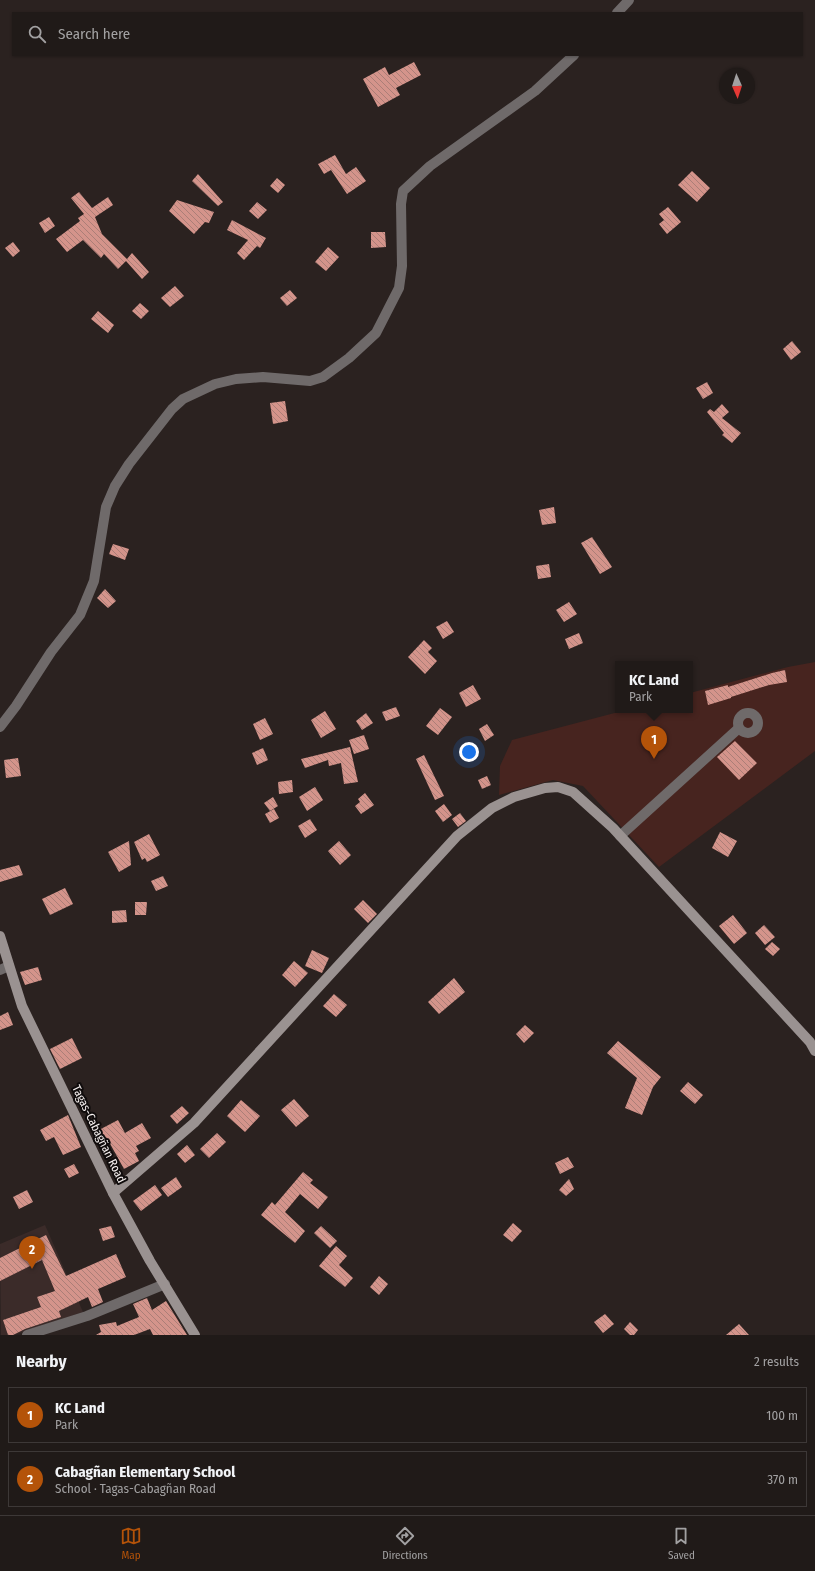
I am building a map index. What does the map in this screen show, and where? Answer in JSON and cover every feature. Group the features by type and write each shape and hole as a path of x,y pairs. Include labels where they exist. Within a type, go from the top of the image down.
{"street":[{"path":"618,12 629,0"},
{"path":"0,727 16,706 51,652 80,614 94,581 106,507 115,486 128,464 172,409 183,398 215,384 236,379 263,377 310,381 323,377 348,358 376,333 399,288 402,266 401,204 403,191 430,166 535,91 573,56"},
{"path":"620,836 739,728"},
{"path":"113,1193 194,1123 457,836 492,808 514,797 545,788 558,787 573,792 620,836 810,1042 815,1051"},
{"name":"Tagas-Cabagñan Road","path":"0,936 4,968 113,1193 195,1335"},
{"path":"27,1335 87,1316 165,1284"}],"shaded area":[{"path":"815,662 815,751 659,867 583,786 553,780 499,795 500,766 512,740 615,713 693,713 693,692 788,667"},
{"path":"45,1225 83,1312 14,1335 1,1335 0,1244"}],"building":[{"path":"414,62 421,75 396,88 400,95 378,107 363,79 385,67 389,75"},
{"path":"335,155 346,174 356,167 366,181 347,194 331,170 324,174 318,164"},
{"path":"692,171 710,188 697,202 678,185"},
{"path":"198,174 223,202 218,206 192,181"},
{"path":"277,178 285,185 278,193 270,186"},
{"path":"79,192 92,208 108,197 113,205 95,217 102,234 127,259 132,253 149,272 142,279 126,261 118,269 104,254 101,258 83,240 67,252 56,239 80,221 78,218 84,214 71,198"},
{"path":"177,200 214,212 209,223 205,222 194,234 169,211"},
{"path":"257,202 267,210 258,219 249,211"},
{"path":"668,207 681,222 667,234 659,224 664,220 659,214"},
{"path":"49,217 55,226 45,233 39,223"},
{"path":"232,220 266,238 260,248 257,246 244,260 237,253 248,240 227,230"},
{"path":"371,232 385,232 386,247 371,248"},
{"path":"13,242 20,251 13,257 5,248"},
{"path":"328,247 339,257 326,271 315,262"},
{"path":"175,286 184,296 170,307 161,298"},
{"path":"290,290 297,298 287,306 280,298"},
{"path":"140,303 149,311 141,319 132,311"},
{"path":"98,311 114,325 108,333 91,319"},
{"path":"792,341 801,352 791,360 783,349"},
{"path":"707,382 713,393 703,399 696,388"},
{"path":"285,401 288,421 273,424 270,403"},
{"path":"722,404 729,412 722,418 741,433 732,443 722,435 724,433 707,412 710,409 714,412"},
{"path":"554,507 556,523 542,525 539,510"},
{"path":"592,537 612,567 600,574 581,543"},
{"path":"113,544 129,549 125,560 109,554"},
{"path":"549,564 551,577 538,579 536,566"},
{"path":"105,589 116,601 108,608 97,598"},
{"path":"569,602 577,614 564,622 556,610"},
{"path":"447,621 454,632 443,639 436,627"},
{"path":"579,633 583,643 569,649 565,639"},
{"path":"424,640 432,648 428,652 437,661 425,674 408,657"},
{"path":"785,670 787,682 769,685 708,705 705,691 728,685 728,687"},
{"path":"473,685 481,699 466,707 459,693"},
{"path":"396,707 400,716 386,721 382,712"},
{"path":"440,708 452,717 438,735 426,726"},
{"path":"325,711 336,729 321,738 311,720"},
{"path":"366,713 373,723 362,730 356,721"},
{"path":"265,718 273,734 260,740 253,724"},
{"path":"487,724 494,735 485,741 479,729"},
{"path":"364,735 369,749 354,754 349,740"},
{"path":"735,741 757,763 739,780 717,757"},
{"path":"350,747 358,782 344,784 341,763 329,766 328,760 305,768 301,759"},
{"path":"263,748 268,760 257,765 252,753"},
{"path":"424,755 444,796 435,800 416,759"},
{"path":"18,758 21,776 6,778 4,760"},
{"path":"487,776 491,785 482,789 478,780"},
{"path":"292,780 293,792 279,794 278,782"},
{"path":"315,787 323,800 307,811 299,797"},
{"path":"365,793 374,805 361,814 355,806 360,802 358,799"},
{"path":"273,797 278,806 270,811 264,803"},
{"path":"444,804 452,815 443,822 435,811"},
{"path":"274,809 279,818 270,823 265,814"},
{"path":"460,813 466,821 458,827 452,819"},
{"path":"310,819 317,830 305,838 298,826"},
{"path":"720,832 737,841 728,857 712,848"},
{"path":"149,834 160,855 147,862 145,858 142,860 134,842"},
{"path":"129,841 131,865 119,872 108,852"},
{"path":"339,841 351,855 340,865 328,851"},
{"path":"19,865 23,875 0,882 0,870"},
{"path":"163,876 168,886 156,891 151,881"},
{"path":"65,888 73,904 50,915 42,899"},
{"path":"363,900 377,914 368,923 354,909"},
{"path":"135,902 147,902 146,915 135,915"},
{"path":"126,910 127,922 112,923 112,911"},
{"path":"733,915 747,933 734,944 719,926"},
{"path":"764,925 775,937 765,945 755,933"},
{"path":"772,942 780,949 773,956 765,949"},
{"path":"312,950 329,958 322,973 305,966"},
{"path":"294,961 308,973 295,987 282,975"},
{"path":"38,967 42,980 25,985 20,972"},
{"path":"454,978 465,992 439,1014 428,1002"},
{"path":"334,994 347,1005 336,1017 323,1006"},
{"path":"8,1012 13,1025 0,1030 0,1016"},
{"path":"525,1025 534,1033 524,1043 516,1034"},
{"path":"72,1038 82,1058 60,1069 50,1049"},
{"path":"618,1041 661,1077 653,1087 642,1115 625,1108 637,1078 607,1053"},
{"path":"688,1082 703,1095 695,1104 680,1091"},
{"path":"294,1099 309,1116 296,1127 281,1110"},
{"path":"241,1100 260,1116 245,1132 227,1116"},
{"path":"182,1106 189,1113 177,1124 170,1116"},
{"path":"68,1115 81,1147 63,1155 54,1137 46,1141 40,1130"},
{"path":"118,1120 125,1133 142,1123 151,1138 136,1146 139,1151 135,1153 139,1161 124,1169 108,1140 103,1142 97,1131"},
{"path":"217,1133 226,1142 209,1158 200,1149"},
{"path":"187,1145 195,1155 185,1163 177,1154"},
{"path":"568,1157 574,1167 560,1174 555,1163"},
{"path":"74,1164 79,1173 69,1178 64,1169"},
{"path":"303,1172 313,1180 310,1183 328,1197 318,1209 300,1194 285,1212 305,1231 295,1243 261,1215 272,1202 275,1205"},
{"path":"176,1177 182,1187 168,1197 161,1188"},
{"path":"569,1179 574,1189 566,1196 559,1190"},
{"path":"155,1185 162,1195 141,1211 133,1201"},
{"path":"27,1190 33,1202 19,1209 13,1197"},
{"path":"513,1223 522,1231 512,1242 503,1235"},
{"path":"111,1226 115,1237 103,1241 99,1229"},
{"path":"321,1226 337,1241 330,1248 314,1233"},
{"path":"46,1235 66,1276 116,1254 126,1277 98,1289 103,1302 92,1307 88,1297 59,1311 61,1317 25,1329 13,1335 8,1335 3,1320 41,1307 37,1297 55,1291 42,1260 0,1281 0,1258"},
{"path":"336,1246 347,1256 339,1265 353,1278 345,1287 319,1266"},
{"path":"379,1276 388,1284 379,1295 370,1287"},
{"path":"147,1298 152,1310 166,1301 187,1335 153,1335 150,1329 134,1335 96,1335 101,1332 99,1325 116,1322 117,1326 139,1317 133,1304"},
{"path":"605,1314 614,1324 603,1333 594,1322"},
{"path":"630,1322 638,1330 634,1335 630,1335 624,1329"},
{"path":"739,1324 749,1335 726,1335"}],"place":[{"name":"KC Land","path":"654,759"},
{"name":"Cabagñan Elementary School","path":"32,1269"}]}
